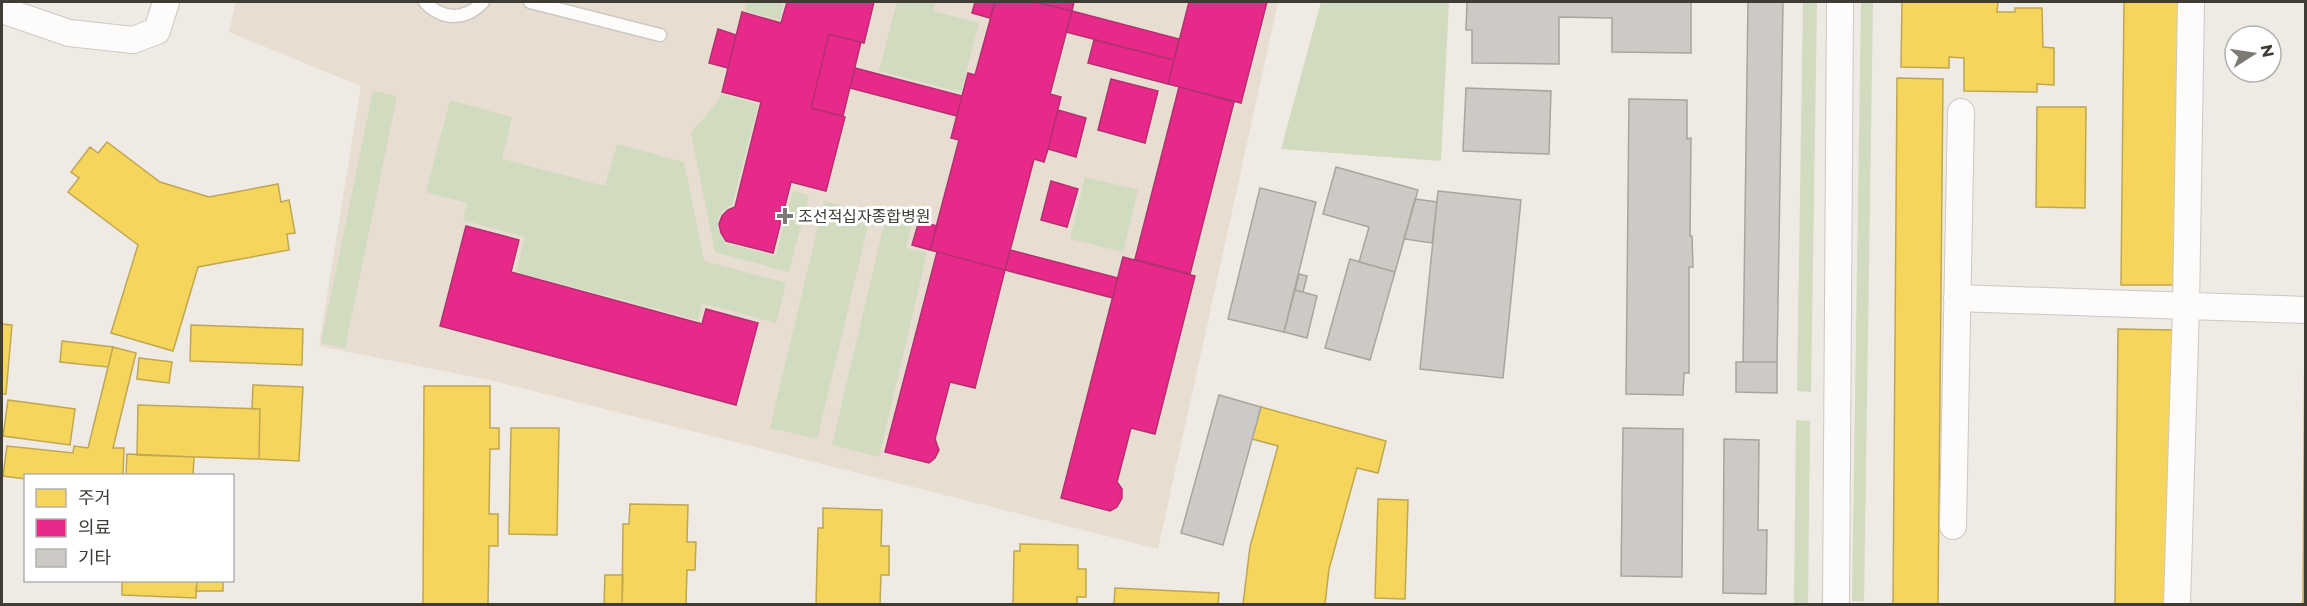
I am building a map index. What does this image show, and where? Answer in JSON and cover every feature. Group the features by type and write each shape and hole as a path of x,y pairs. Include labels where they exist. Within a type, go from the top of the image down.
{"street":[{"path":"2,10 69,33 133,40 157,31 166,2"},
{"path":"1836,604 1840,2"},
{"path":"2177,604 2186,307 2191,2"},
{"path":"1953,526 1961,112"},
{"path":"1957,298 2306,310"}],"lane":[{"path":"425,2 434,10 455,17 466,15 483,2"},
{"path":"530,2 660,35"}],"shaded area":[{"name":"조선적십자종합병원","path":"236,2 1278,2 1158,549 494,381 319,346 361,86 229,32"}],"green space":[{"path":"746,2 784,2 780,20 745,11"},
{"path":"897,2 935,2 933,11 979,23 961,92 879,71"},
{"path":"1321,2 1449,2 1441,161 1281,149"},
{"path":"1803,2 1817,2 1811,392 1797,391"},
{"path":"1861,2 1873,2 1864,601 1852,601"},
{"path":"373,91 397,96 345,348 321,343"},
{"path":"721,94 758,104 732,205 726,208 719,217 719,233 725,243 776,256 793,191 809,195 789,272 715,252 691,133 718,101"},
{"path":"450,100 512,117 502,159 605,186 617,144 684,162 704,261 786,283 776,323 702,303 698,320 516,272 525,237 463,220 467,203 426,192"},
{"path":"1085,177 1138,190 1123,252 1070,239"},
{"path":"824,201 871,213 817,439 770,428"},
{"path":"886,216 912,223 906,248 927,253 879,457 832,445"},
{"path":"1796,420 1810,421 1808,604 1794,604"}],"building: 주거":[{"path":"1902,2 1998,2 1997,12 2015,12 2015,8 2042,8 2043,47 2054,48 2054,85 2037,84 2037,92 1964,91 1964,58 1949,57 1949,68 1901,67"},
{"path":"2124,2 2181,2 2178,285 2121,285"},
{"path":"1897,78 1943,79 1938,604 1893,604"},
{"path":"2037,107 2086,107 2085,208 2036,207"},
{"path":"107,142 160,182 209,197 278,184 281,202 289,200 295,233 287,234 289,250 198,267 173,351 111,333 138,245 68,192 79,178 71,172 90,147 98,153"},
{"path":"2,324 12,325 6,394 2,394"},
{"path":"191,325 303,329 302,365 190,361"},
{"path":"2118,329 2174,330 2172,604 2115,604"},
{"path":"2305,335 2306,604 2303,604"},
{"path":"62,341 113,347 108,367 60,362"},
{"path":"113,347 136,353 113,448 124,448 123,474 24,474 24,479 3,476 7,446 73,453 74,446 88,448"},
{"path":"139,358 172,362 169,383 137,379"},
{"path":"253,385 303,387 299,461 259,459 260,409 252,409"},
{"path":"424,386 490,386 490,428 499,428 499,449 490,449 489,514 498,514 498,546 489,546 488,604 423,604"},
{"path":"8,400 75,409 70,445 3,436"},
{"path":"138,405 260,409 259,459 137,455"},
{"path":"1261,407 1386,441 1378,473 1357,468 1329,569 1325,604 1243,604 1250,547 1278,446 1252,439"},
{"path":"511,428 559,428 557,535 509,534"},
{"path":"127,454 194,457 193,474 126,474"},
{"path":"1378,499 1408,500 1405,599 1375,598"},
{"path":"630,504 688,505 687,542 696,542 695,570 687,570 686,604 622,604 623,524 629,524"},
{"path":"823,508 882,510 881,546 889,546 889,575 881,575 880,604 816,604 818,528 823,528"},
{"path":"1020,544 1078,545 1078,569 1086,569 1086,597 1077,597 1077,604 1013,604 1014,551 1020,551"},
{"path":"605,575 623,575 622,604 604,604"},
{"path":"122,582 197,582 196,598 122,595"},
{"path":"197,582 223,582 223,591 196,591"},
{"path":"1115,588 1219,593 1218,604 1114,604"}],"building: 의료":[{"path":"787,2 874,2 864,43 829,34 811,108 845,117 826,191 791,182 773,253 726,241 721,233 719,224 722,216 735,207 761,102 722,92 742,12 781,23"},
{"path":"975,2 995,2 990,18 972,13"},
{"path":"995,2 1035,2 1072,11 1050,94 1061,97 1048,149 1044,162 1034,159 1005,270 930,250 959,140 951,138 968,73 975,75"},
{"path":"1035,2 1074,2 1072,11"},
{"path":"1189,2 1267,2 1241,103 1168,84"},
{"path":"1072,11 1179,39 1174,60 1066,32"},
{"path":"718,29 736,35 728,68 709,63"},
{"path":"829,34 861,42 843,116 811,108"},
{"path":"1094,40 1174,60 1168,84 1088,63"},
{"path":"855,68 962,96 957,116 850,88"},
{"path":"1111,79 1158,91 1145,143 1098,130"},
{"path":"1179,87 1234,102 1190,274 1135,259"},
{"path":"1058,110 1086,118 1076,157 1048,149"},
{"path":"1051,181 1078,189 1067,227 1041,220"},
{"path":"919,221 937,226 930,250 912,245"},
{"path":"466,226 519,240 511,272 702,324 706,309 758,323 736,405 440,326"},
{"path":"1010,250 1118,278 1113,298 1005,270"},
{"path":"937,252 1005,270 975,388 950,382 935,439 939,450 929,463 885,452"},
{"path":"1123,257 1195,276 1155,434 1131,428 1117,482 1122,489 1122,498 1117,507 1110,511 1061,498"}],"building: 기타":[{"path":"1467,2 1691,2 1691,53 1612,52 1612,18 1559,17 1559,64 1472,63 1472,30 1466,30"},
{"path":"1748,2 1783,2 1777,362 1743,362"},
{"path":"1466,88 1551,91 1549,154 1463,151"},
{"path":"1629,99 1687,100 1687,139 1691,138 1690,236 1692,236 1693,267 1689,267 1689,373 1684,373 1683,395 1626,394"},
{"path":"1336,167 1418,190 1395,272 1359,262 1369,227 1323,214"},
{"path":"1260,188 1316,202 1284,332 1228,319"},
{"path":"1438,191 1521,200 1503,378 1420,369"},
{"path":"1415,199 1437,202 1432,243 1404,239"},
{"path":"1350,259 1395,272 1370,360 1325,348"},
{"path":"1299,274 1307,276 1303,292 1295,290"},
{"path":"1295,290 1317,296 1307,338 1284,332"},
{"path":"1736,362 1777,362 1777,393 1736,392"},
{"path":"1219,395 1261,407 1223,545 1181,533"},
{"path":"1623,428 1683,429 1682,577 1621,576"},
{"path":"1724,439 1759,440 1758,530 1767,530 1766,594 1723,593"}],"place":[{"name":"조선적십자종합병원","path":"785,216"}]}
